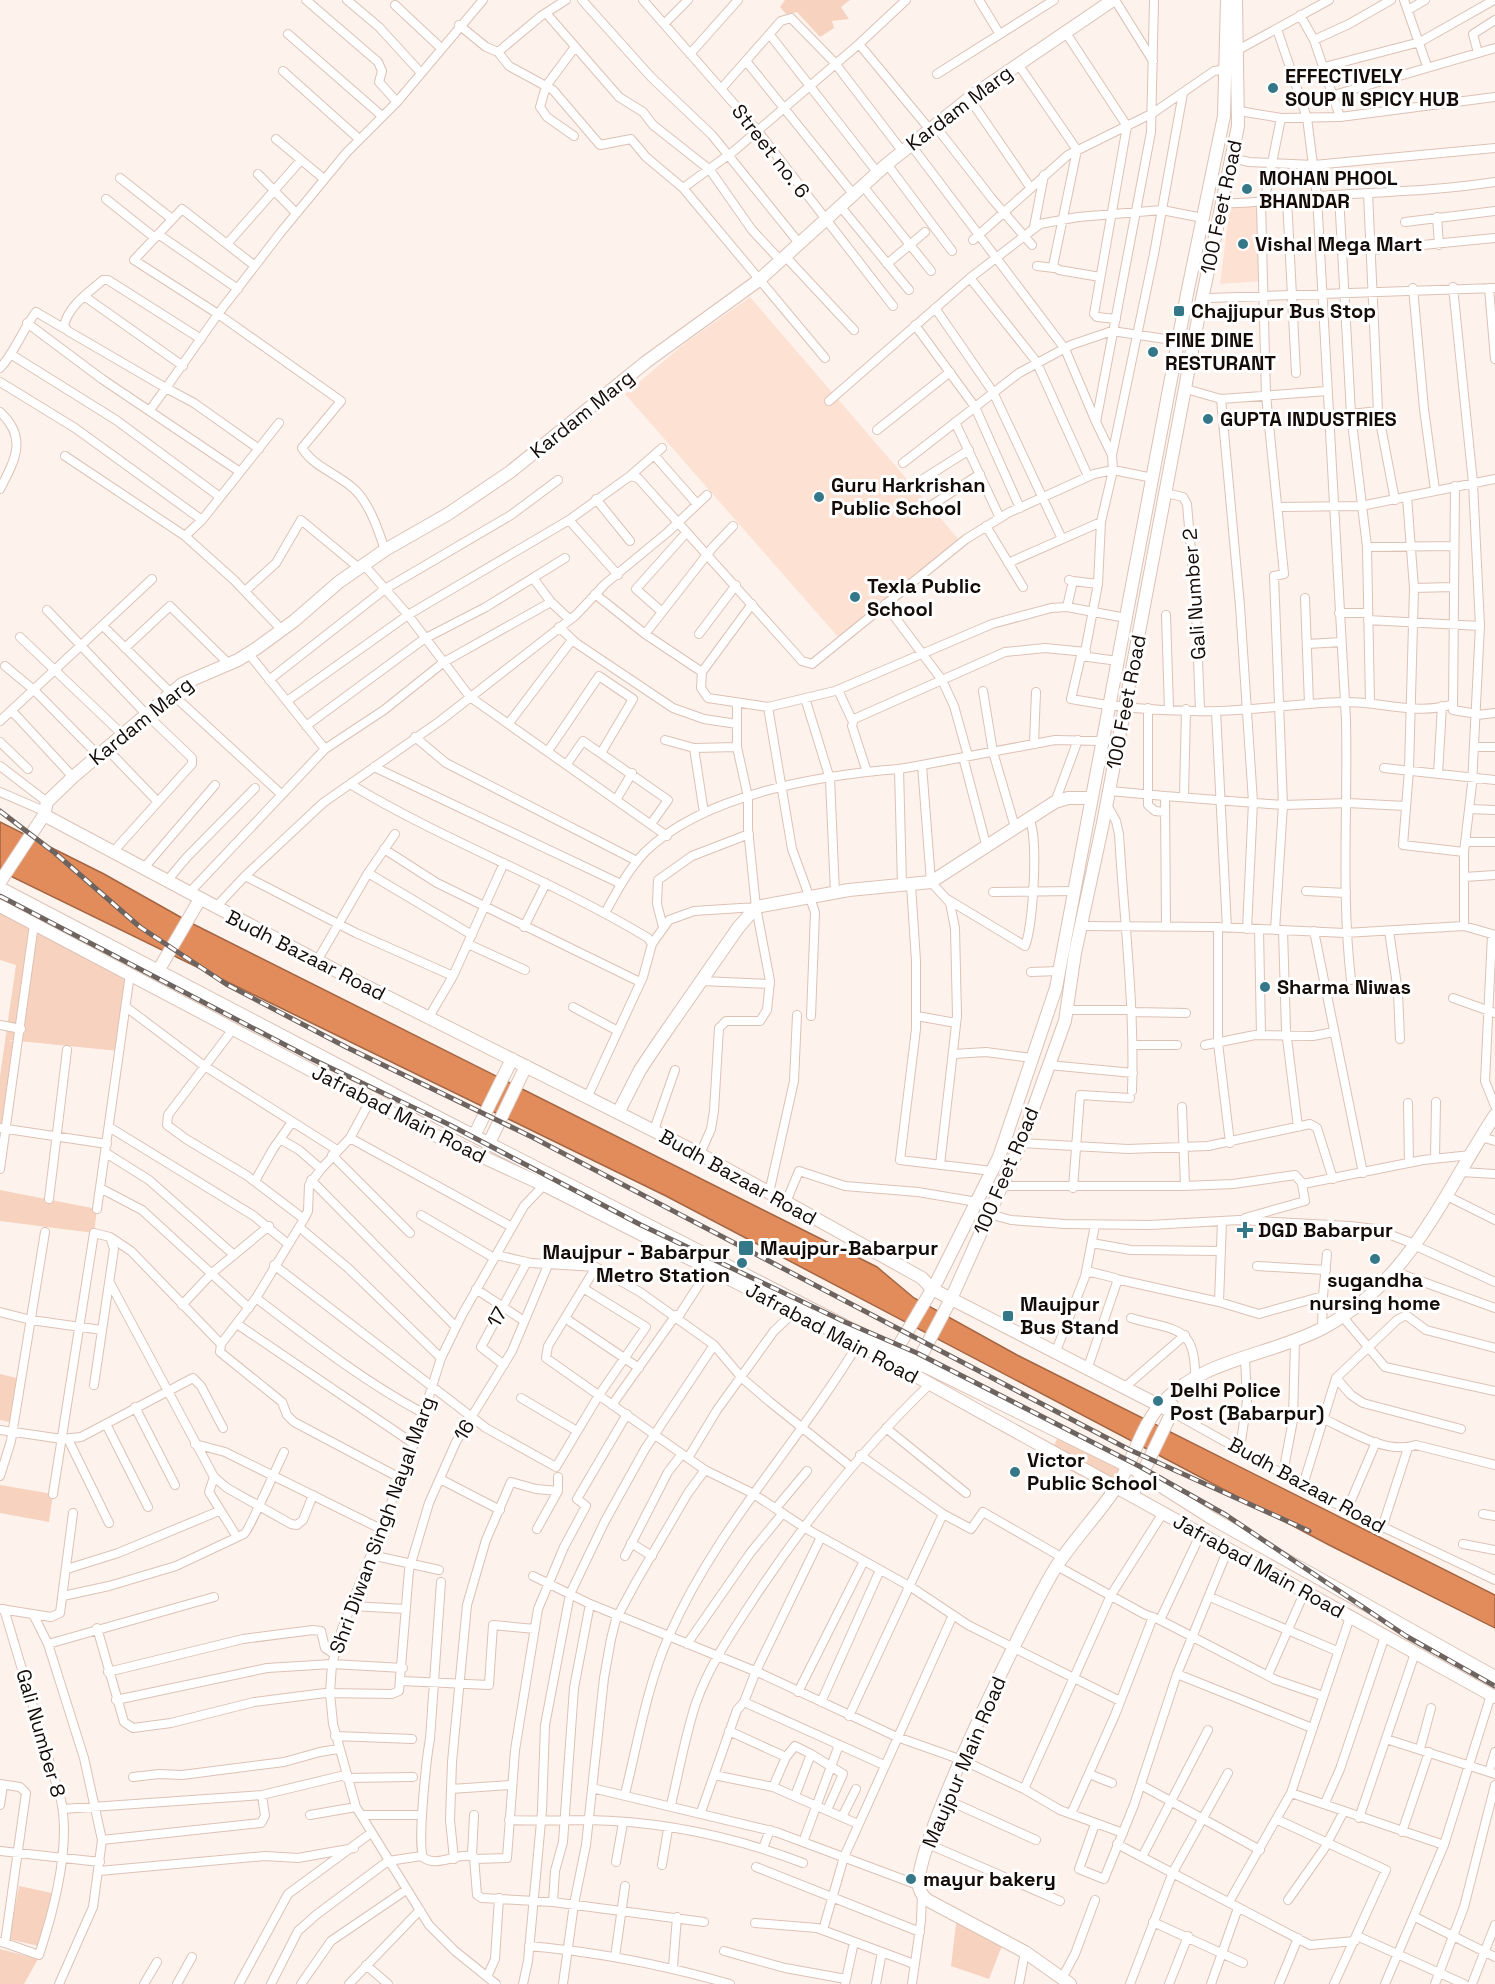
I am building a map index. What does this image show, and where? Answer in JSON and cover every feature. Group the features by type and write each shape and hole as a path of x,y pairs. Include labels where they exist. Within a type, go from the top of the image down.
{"main road":[{"name":"Kardam Marg","path":"0,882 45,809 73,777 171,693 193,678 249,654 385,550 448,514 510,472 646,362 759,280 882,168 969,98 1066,33 1102,4 1114,0"},
{"name":"100 Feet Road","path":"893,1358 992,1172 1056,988 1224,116 1227,0"},
{"name":"100 Feet Road","path":"909,1374 918,1364 952,1297 1021,1143 1067,1010 1081,926 1110,791 1239,111 1236,0"},
{"path":"1153,478 1167,487"},
{"path":"618,1113 639,1070 738,928 756,907 809,896 931,882 1055,802 1068,798 1092,798"},
{"name":"Budh Bazaar Road","path":"45,809 112,853 166,882 317,961 700,1154 922,1278 932,1288 1172,1412"},
{"name":"Jafrabad Main Road","path":"0,888 489,1143 893,1358 909,1374 1493,1696"},
{"path":"158,971 190,915 194,896"},
{"name":"Jafrabad Main Road","path":"0,906 428,1132 544,1185 858,1344 893,1358 918,1364 1127,1465 1213,1519 1495,1677"},
{"path":"474,1136 512,1059"},
{"path":"489,1143 526,1066"},
{"name":"Maujpur Main Road","path":"920,1889 928,1844 945,1799 1013,1647 1060,1562 1117,1487 1160,1406 1195,1377 1295,1340 1342,1316 1393,1271 1417,1245 1495,1115"},
{"path":"1132,1495 1172,1412 1173,1395"},
{"path":"920,1889 942,1909 1025,1952 1066,1981"}],"street":[{"path":"306,0 378,62 382,71 379,82 397,102"},
{"path":"347,0 379,27 421,73"},
{"path":"150,410 218,314 296,213 359,139 397,102 459,25 483,0"},
{"path":"498,52 546,13 566,0"},
{"path":"582,0 633,59 712,135 800,243"},
{"name":"Street no. 6","path":"643,0 757,130 893,306"},
{"path":"664,24 688,0"},
{"path":"690,54 738,0"},
{"path":"683,188 728,156 834,62 859,44 906,0"},
{"path":"979,0 999,33"},
{"path":"936,74 1054,0"},
{"path":"1114,0 1154,61"},
{"path":"1096,422 1137,214 1153,113 1154,0"},
{"path":"1236,51 1329,0"},
{"path":"1314,40 1349,24 1390,0"},
{"path":"1404,0 1427,66"},
{"path":"1408,9 1425,0"},
{"path":"1324,67 1420,42 1494,0"},
{"path":"395,5 441,48"},
{"path":"546,13 619,97 643,112 653,125 710,170 752,230 854,330"},
{"path":"1300,15 1314,40 1340,117"},
{"path":"721,89 781,21 792,18 834,62 907,149 1065,349 1112,455"},
{"path":"1478,53 1473,34 1495,20"},
{"path":"459,25 486,47 498,52 509,66 546,86 558,96 596,142 605,146 631,139 646,157 683,188 825,358"},
{"path":"1277,29 1307,118 1317,196 1345,702 1348,803 1345,933 1351,980"},
{"path":"1066,33 1127,126 1095,315 1116,319"},
{"path":"288,34 382,116"},
{"path":"770,35 809,85 952,251"},
{"path":"859,44 1032,245"},
{"path":"574,136 547,117 540,107 546,86 576,47"},
{"path":"1334,95 1495,48"},
{"path":"746,61 858,191 931,270"},
{"path":"1018,64 1077,150 1054,268"},
{"path":"976,237 1030,187 1077,150 1153,113 1214,71 1221,70"},
{"path":"283,71 359,139"},
{"path":"1183,93 1162,210 1112,455 1113,470 1101,522 1098,584 1085,654 1081,656 1071,699 1110,705 1216,711 1345,702 1409,708 1453,704"},
{"path":"1239,111 1281,118 1340,117 1495,97"},
{"path":"969,98 1030,187"},
{"path":"1281,118 1262,203 1266,395 1284,574 1274,576 1283,805 1279,930 1287,1036 1298,1127"},
{"path":"276,139 324,179"},
{"path":"1231,158 1314,165 1495,148"},
{"path":"227,244 301,160"},
{"path":"258,174 296,213"},
{"path":"1034,227 1044,175"},
{"path":"120,178 172,219"},
{"path":"1221,203 1262,203 1317,196 1495,182 1495,193"},
{"path":"1368,193 1378,411 1395,500"},
{"path":"1339,195 1352,417 1366,547 1370,703"},
{"path":"106,199 157,236 238,289"},
{"path":"1287,199 1296,373"},
{"path":"840,206 909,290"},
{"path":"255,266 182,208 134,260 218,314 341,400 302,447 309,458 358,493 373,519 385,550"},
{"path":"829,401 970,278 1024,234 1043,222 1162,210 1203,218"},
{"path":"1405,222 1495,211"},
{"path":"1437,217 1439,245"},
{"path":"887,264 925,232"},
{"path":"1371,250 1495,238"},
{"path":"1036,266 1100,277"},
{"path":"970,278 1036,361 1088,476"},
{"path":"65,329 67,315 103,280 108,280 201,339"},
{"path":"1454,287 1473,483 1480,626 1477,714 1464,852 1464,926"},
{"path":"1209,298 1292,296 1413,288 1492,288 1495,359"},
{"path":"1413,288 1424,409 1435,490"},
{"path":"84,297 183,366"},
{"path":"935,308 993,392 1062,539"},
{"path":"0,368 12,355 27,323 36,312 194,403 259,449"},
{"path":"27,323 240,472"},
{"path":"915,325 975,407 1020,507"},
{"path":"903,463 1036,361 1112,332 1179,341"},
{"path":"12,355 116,420 220,497"},
{"path":"876,430 950,372"},
{"path":"0,382 75,428 202,520"},
{"path":"1186,389 1221,399 1327,391"},
{"path":"1221,399 1253,802 1247,929"},
{"path":"1329,424 1378,411"},
{"path":"0,412 14,427 17,453 0,489"},
{"path":"955,422 1000,518"},
{"path":"185,536 202,520 279,423"},
{"path":"287,701 408,615 569,520 630,476 663,448"},
{"path":"920,481 969,450"},
{"path":"654,455 697,504"},
{"path":"65,456 185,536 245,591 281,629"},
{"path":"630,476 638,478 802,661 812,664 986,526 1020,507 1088,476 1113,470 1153,478"},
{"path":"932,505 980,474"},
{"path":"1279,507 1361,506 1495,479"},
{"path":"269,680 385,589 512,515 558,480"},
{"path":"1455,486 1453,710 1477,714 1495,713"},
{"name":"Gali Number 2","path":"1167,487 1183,497 1188,504 1194,568 1200,710"},
{"path":"215,908 245,876 323,803 415,738 570,620 595,594 707,495"},
{"path":"1407,497 1413,588 1409,770 1403,845 1464,852"},
{"path":"596,500 630,541"},
{"path":"245,591 276,563 301,520 362,567 385,589 408,615 470,697 667,836"},
{"path":"569,520 618,575"},
{"path":"1008,563 1101,522"},
{"path":"645,634 707,555 733,526"},
{"path":"986,526 1023,587"},
{"path":"662,612 636,589 686,533"},
{"path":"1366,547 1454,546"},
{"path":"306,726 424,639 565,558"},
{"path":"533,578 551,602 570,620"},
{"path":"0,721 152,579"},
{"path":"1067,608 1071,581 1098,584"},
{"path":"699,634 735,585"},
{"path":"1413,588 1453,587"},
{"path":"595,594 645,634 702,672"},
{"path":"1305,598 1310,704"},
{"path":"194,896 282,794 325,749 384,710 444,662 551,602"},
{"path":"753,604 702,672 701,688 704,694 737,704 768,707 838,690 1016,616 1051,608 1067,608 1126,618"},
{"path":"885,604 942,680 954,706 987,848"},
{"path":"125,648 170,606 229,664"},
{"path":"47,610 147,715 192,758 192,765 112,853"},
{"path":"1339,613 1412,622 1480,626"},
{"path":"1166,615 1169,709"},
{"path":"103,626 171,693 282,794"},
{"path":"559,627 572,640 673,708 704,719 737,724"},
{"path":"20,637 123,735"},
{"path":"509,723 572,640"},
{"path":"1307,644 1341,642"},
{"path":"852,720 979,662 1016,649 1056,648 1118,661"},
{"path":"249,654 325,749"},
{"path":"5,666 158,802"},
{"path":"548,751 599,676 633,699 601,753"},
{"path":"838,690 852,720 867,772"},
{"path":"983,691 993,752 1015,827"},
{"path":"1034,744 1036,692"},
{"path":"805,698 830,779 835,893"},
{"path":"700,1154 711,1129 714,1111 719,1028 726,1021 760,1021 767,1010 770,984 756,907 748,797 737,747 737,704"},
{"path":"1438,774 1442,706"},
{"path":"768,707 792,849 815,912 811,1016"},
{"path":"1148,708 1147,795 1150,808 1165,812"},
{"path":"1184,798 1186,709"},
{"path":"12,711 73,777"},
{"path":"1216,711 1222,800 1223,927 1218,1043 1230,1143"},
{"path":"415,738 446,764 637,861"},
{"path":"665,740 694,748 737,747"},
{"path":"1055,802 1078,740"},
{"path":"605,913 637,861 667,836 704,813 748,797 782,788 867,772 899,769 1034,744 1078,740 1103,741"},
{"path":"567,764 583,741 632,774 668,800 651,824"},
{"path":"0,742 28,769"},
{"path":"1474,747 1495,747"},
{"path":"694,748 704,813"},
{"path":"922,765 931,882 947,899 1025,946 1031,920 1034,831 1029,819"},
{"path":"0,766 45,809"},
{"path":"374,767 621,884"},
{"path":"1384,768 1495,780"},
{"path":"899,769 917,1016 900,1160 992,1172"},
{"path":"616,800 632,774"},
{"path":"350,784 429,828 605,913 648,938 652,944"},
{"path":"143,869 215,785"},
{"path":"166,882 187,856 255,788"},
{"path":"1110,791 1283,805 1348,803 1405,806"},
{"path":"0,792 45,809"},
{"path":"1165,796 1166,926"},
{"path":"1073,1188 1080,1095 1131,1095 1133,1073 1132,1011 1119,834 1116,821 1107,805"},
{"path":"1469,809 1495,810"},
{"path":"317,961 368,873 395,834"},
{"path":"663,927 657,904 658,880 692,856 749,834"},
{"path":"1465,842 1495,842"},
{"path":"384,849 437,883 640,982"},
{"path":"429,1017 453,976 504,863"},
{"path":"368,873 470,939 525,970"},
{"path":"1464,877 1495,875"},
{"path":"245,876 339,924 453,976"},
{"path":"524,927 546,883"},
{"path":"993,892 1074,891"},
{"path":"1306,891 1346,893"},
{"path":"940,1165 956,1023 954,920 947,899"},
{"path":"587,1098 640,982 652,944 669,920 694,911 756,907"},
{"path":"0,1169 3,1129 21,1029 34,924"},
{"path":"1081,926 1223,927 1345,933 1464,926 1493,935 1492,1012 1486,1086 1495,1106"},
{"path":"1259,929 1261,1035"},
{"path":"1314,931 1363,1173"},
{"path":"1389,931 1398,992 1400,1039"},
{"path":"1031,972 1059,971"},
{"path":"97,1209 130,974"},
{"path":"702,981 770,984"},
{"path":"1453,998 1492,1012"},
{"path":"126,1007 203,1065 292,1122 334,1153 410,1233"},
{"path":"573,1007 618,1031"},
{"path":"1067,1010 1186,1013"},
{"path":"769,1193 794,1081 797,1015"},
{"path":"917,1016 956,1023"},
{"path":"0,1025 21,1029"},
{"path":"233,1029 203,1065 168,1115 167,1125 255,1181 441,1358"},
{"path":"1205,1045 1261,1035 1313,1036 1334,1032"},
{"path":"1133,1044 1177,1045"},
{"path":"49,1199 67,1050"},
{"path":"954,1054 986,1052 1032,1058"},
{"path":"1049,1065 1133,1073"},
{"path":"654,1130 675,1070"},
{"path":"221,1344 256,1298 309,1211 308,1190 312,1180 334,1153 350,1138 370,1101"},
{"path":"1435,1158 1436,1102"},
{"path":"1408,1104 1409,1163"},
{"path":"1182,1107 1186,1147 1185,1186"},
{"path":"255,1181 292,1122"},
{"path":"1021,1143 1076,1148 1186,1147 1230,1143 1310,1124 1317,1128 1332,1179"},
{"path":"109,1126 269,1226 288,1244"},
{"path":"3,1129 56,1136 106,1149 149,1180 234,1255"},
{"path":"1480,1137 1495,1141"},
{"path":"350,1138 512,1227"},
{"path":"280,1139 321,1169"},
{"path":"1302,1184 1435,1158 1471,1155"},
{"path":"786,1202 800,1171 845,1186 918,1192 977,1202"},
{"path":"1461,1172 1495,1173"},
{"path":"1001,1186 1073,1188 1185,1186 1233,1184 1295,1174 1302,1184 1305,1201 1239,1220"},
{"path":"312,1180 456,1327"},
{"name":"Shri Diwan Singh Nayal Marg","path":"496,1984 455,1951 429,1925 371,1833 359,1811 346,1777 335,1736 330,1693 334,1654 414,1444 441,1358 476,1289 524,1206 544,1185"},
{"path":"100,1188 142,1210 249,1308"},
{"path":"1447,1196 1495,1220"},
{"path":"989,1214 1011,1220 1095,1225 1150,1225 1239,1220 1361,1227 1417,1245 1495,1282"},
{"path":"421,1215 495,1257 548,1265 596,1267 677,1316 714,1346 742,1378 850,1466"},
{"path":"1219,1302 1222,1221"},
{"path":"1056,1351 1085,1278 1095,1225"},
{"path":"182,1305 212,1273 269,1226"},
{"path":"0,1476 13,1433 45,1232"},
{"path":"53,1494 65,1439 94,1233 110,1237 131,1251 221,1344 223,1355 282,1402 287,1415 294,1422 400,1478"},
{"path":"94,1385 114,1249 110,1237"},
{"path":"1092,1244 1131,1250 1221,1251"},
{"path":"1322,1328 1327,1254"},
{"name":"17","path":"504,1365 481,1347 527,1262"},
{"path":"274,1265 472,1417 510,1442 556,1467 599,1395 646,1327 584,1288"},
{"name":"16","path":"402,1681 411,1564 429,1503 456,1442 504,1365 548,1265"},
{"path":"1257,1266 1326,1270"},
{"path":"596,1267 548,1346 546,1358 705,1470 752,1493 805,1528 911,1587 953,1615 1120,1701"},
{"path":"612,1405 709,1269"},
{"path":"1393,1271 1495,1308"},
{"path":"1085,1278 1089,1272 1219,1302 1251,1313 1265,1314 1323,1296"},
{"path":"1088,1367 1116,1279"},
{"path":"109,1283 214,1477 227,1488 297,1525 303,1520 313,1495"},
{"path":"476,1289 524,1321"},
{"path":"256,1298 325,1351 391,1396 423,1413"},
{"path":"0,1311 31,1320 102,1330"},
{"path":"625,1556 668,1472 685,1456 781,1322 794,1312"},
{"path":"1303,1485 1336,1378 1406,1315 1426,1330 1495,1348"},
{"path":"1342,1316 1368,1348 1391,1370 1495,1391"},
{"path":"565,1318 639,1368"},
{"path":"1131,1318 1185,1335 1194,1349 1195,1377"},
{"path":"237,1324 414,1444"},
{"path":"1125,1387 1185,1335"},
{"path":"1283,1473 1293,1420 1295,1340"},
{"path":"625,1794 649,1696 668,1637 704,1567 752,1493 801,1428 858,1344"},
{"path":"523,1984 529,1946 540,1821 545,1725 570,1594 605,1521 656,1435 714,1346"},
{"path":"1240,1448 1247,1401 1245,1357"},
{"path":"1336,1378 1355,1399 1363,1403 1461,1429"},
{"path":"0,1430 65,1439 81,1437 188,1379 197,1380 223,1428"},
{"path":"671,1805 696,1702 717,1656 768,1573 805,1528 850,1466 930,1384"},
{"path":"521,1398 577,1431"},
{"path":"135,1407 175,1485"},
{"name":"Budh Bazaar Road","path":"1172,1412 1240,1448 1347,1510 1495,1580"},
{"path":"271,1984 302,1927 388,1861 422,1856 427,1860 473,1857 507,1858 511,1785 538,1609 586,1506 577,1499 627,1414"},
{"path":"1324,1419 1376,1442 1408,1448 1416,1445 1495,1465"},
{"path":"106,1424 148,1507"},
{"path":"886,1428 966,1493"},
{"path":"65,1439 109,1523"},
{"path":"1347,1510 1376,1442"},
{"path":"195,1444 225,1452 271,1477 381,1528"},
{"path":"1382,1528 1408,1448"},
{"path":"63,1596 109,1586 176,1566 249,1531 258,1505 284,1452"},
{"path":"860,1455 944,1514 971,1529 983,1512 1111,1595 1295,1688 1323,1696"},
{"path":"563,1984 574,1904 583,1866 606,1662 619,1614 705,1470"},
{"path":"687,1644 807,1471"},
{"path":"214,1477 209,1492 237,1538"},
{"path":"537,1529 558,1491 558,1477"},
{"path":"440,1479 500,1510"},
{"path":"454,1859 450,1820 451,1789 468,1598 486,1540 511,1482 536,1489 558,1491"},
{"path":"67,1569 118,1553 219,1511"},
{"path":"1024,1789 1111,1595 1163,1513"},
{"path":"2,1609 56,1616 60,1613 73,1514"},
{"path":"849,1716 944,1514"},
{"path":"1484,1514 1495,1516"},
{"path":"1071,1814 1156,1619 1201,1533"},
{"path":"701,1812 737,1710 744,1702 756,1671 821,1537"},
{"path":"631,1543 652,1556"},
{"path":"1462,1544 1495,1550"},
{"path":"1095,1824 1079,1869 1104,1879 1141,1785 1178,1674 1228,1549"},
{"path":"371,1555 439,1570"},
{"path":"798,1692 864,1561"},
{"path":"821,1702 880,1570"},
{"path":"533,1576 590,1604 756,1671 897,1737 962,1760 1071,1814 1122,1833"},
{"path":"422,1856 424,1764 430,1740 441,1582"},
{"path":"1268,1675 1305,1592"},
{"path":"48,1644 97,1628 214,1597"},
{"path":"1210,1597 1337,1651"},
{"path":"553,1902 564,1821 574,1688 590,1604"},
{"path":"351,1606 406,1609"},
{"name":"Gali Number 8","path":"2,1609 63,1809 57,1897 39,1955 2,1942"},
{"path":"33,1614 48,1644 84,1758 102,1840 89,1918 59,1984"},
{"path":"823,1930 830,1898 844,1857 953,1615"},
{"path":"1229,1902 1278,1820 1291,1793 1350,1617"},
{"path":"97,1628 116,1700 124,1722 133,1728 171,1723 254,1701 330,1693 396,1693 402,1681 489,1685 493,1625 535,1629"},
{"path":"108,1672 243,1639 313,1630 321,1631 325,1648 334,1654"},
{"path":"1325,1803 1340,1769 1385,1636"},
{"path":"1359,1818 1416,1653"},
{"path":"116,1700 267,1668 332,1664 403,1668"},
{"path":"1178,1674 1312,1728"},
{"path":"1385,1984 1444,1845 1493,1696"},
{"path":"744,1702 884,1765"},
{"path":"1420,1749 1431,1708"},
{"path":"1142,1857 1170,1798 1209,1730"},
{"path":"729,1731 786,1757"},
{"path":"335,1736 412,1739"},
{"path":"1386,1739 1492,1773 1495,1752"},
{"path":"803,1842 839,1744"},
{"path":"773,1787 786,1757 795,1746 843,1774 827,1810"},
{"path":"134,1777 253,1767 338,1749"},
{"path":"1402,1832 1430,1752"},
{"path":"795,1796 812,1754"},
{"path":"1130,1984 1173,1872 1228,1773"},
{"path":"1089,1774 1112,1783"},
{"path":"714,1775 773,1787 858,1824"},
{"path":"63,1809 262,1795 346,1777 413,1777"},
{"path":"0,1805 2,1785 20,1787 26,1793 18,1854 2,1942"},
{"path":"451,1789 511,1785"},
{"path":"1141,1785 1203,1816 1260,1850"},
{"path":"1435,1984 1455,1936 1495,1785"},
{"path":"592,1788 770,1830 844,1857 920,1889 920,1932 912,1984"},
{"path":"842,1817 856,1789"},
{"path":"1291,1793 1444,1845"},
{"path":"102,1840 261,1823 265,1816 262,1795"},
{"path":"945,1799 1036,1840"},
{"path":"310,1815 359,1811 416,1815"},
{"path":"1288,1900 1328,1842 1344,1811"},
{"path":"474,1815 473,1857 477,1895 574,1904 704,1922"},
{"path":"509,1820 588,1820 668,1829 763,1848 803,1863"},
{"path":"1278,1820 1386,1870 1334,1984"},
{"path":"616,1862 623,1823"},
{"path":"662,1865 668,1829"},
{"path":"763,1848 770,1830"},
{"path":"239,1984 288,1894 354,1848 371,1833"},
{"path":"928,1844 1060,1900"},
{"path":"1117,1844 1298,1938 1317,1945 1356,1939 1398,1953 1464,1984"},
{"path":"0,1851 99,1866 265,1856 298,1858 354,1848"},
{"path":"756,1867 920,1932"},
{"path":"615,1957 625,1886"},
{"path":"301,1984 331,1941 406,1890"},
{"path":"487,1977 495,1959 500,1898"},
{"path":"1066,1981 1095,1900"},
{"path":"1211,1984 1238,1908"},
{"path":"349,1984 420,1911"},
{"path":"673,1967 677,1917"},
{"path":"1415,1917 1495,1957"},
{"path":"1154,1922 1223,1952 1244,1964"},
{"path":"755,1923 823,1930 914,1964"},
{"path":"1472,1984 1495,1925"},
{"path":"1169,1984 1188,1936"},
{"path":"1279,1984 1298,1938"},
{"path":"724,1951 785,1968 846,1981 854,1942"},
{"path":"529,1946 567,1949 673,1967 730,1984"},
{"path":"876,1984 882,1952"},
{"path":"1019,1984 1025,1952"},
{"path":"177,1984 192,1957"},
{"path":"144,1984 157,1962"},
{"path":"366,1965 388,1984"}],"shaded area":[{"path":"785,0 850,0 841,7 849,19 832,21 834,28 820,37 797,12 787,15 780,7"},
{"name":"Vishal Mega Mart","path":"1259,205 1263,281 1220,284 1230,206"},
{"name":"Guru Harkrishan Public School","path":"750,297 961,542 900,587 839,638 625,394 684,344"},
{"path":"0,822 104,874 191,923 877,1267 914,1298 1017,1355 1495,1595 1495,1628 1331,1546 666,1196 0,871"},
{"path":"0,911 130,974 119,1051 9,1040 19,1044 0,1169 0,1076 16,965 0,960"},
{"path":"0,1190 97,1209 94,1233 0,1221"},
{"path":"0,1374 21,1379 14,1423 0,1420"},
{"path":"1058,1437 1127,1471 1107,1490 1048,1459"},
{"path":"0,1485 53,1494 49,1522 0,1513"},
{"path":"19,1886 52,1893 38,1946 9,1939"},
{"path":"957,1916 1003,1943 989,1979 951,1966"},
{"path":"0,1949 38,1959 24,1984 0,1984"}],"railway":[{"path":"0,811 55,853 140,927 226,984 346,1047 532,1137 1128,1449 1309,1531"},
{"path":"0,896 314,1060 450,1125 641,1225 845,1322 917,1353 1139,1466 1226,1515 1406,1636 1495,1686"}],"place":[{"name":"EFFECTIVELY SOUP N SPICY HUB","path":"1273,88"},
{"name":"MOHAN PHOOL BHANDAR","path":"1247,189"},
{"name":"Vishal Mega Mart","path":"1243,244"},
{"name":"Chajjupur Bus Stop","path":"1179,311"},
{"name":"FINE DINE RESTURANT","path":"1153,352"},
{"name":"GUPTA INDUSTRIES","path":"1208,419"},
{"name":"Guru Harkrishan Public School","path":"819,497"},
{"name":"Texla Public School","path":"855,597"},
{"name":"Sharma Niwas","path":"1265,987"},
{"name":"DGD Babarpur","path":"1245,1230"},
{"name":"Maujpur-Babarpur","path":"746,1248"},
{"name":"sugandha nursing home","path":"1375,1259"},
{"name":"Maujpur - Babarpur Metro Station","path":"742,1263"},
{"name":"Maujpur Bus Stand","path":"1008,1316"},
{"name":"Delhi Police Post (Babarpur)","path":"1158,1401"},
{"name":"Victor Public School","path":"1015,1472"},
{"name":"mayur bakery","path":"911,1879"}]}
